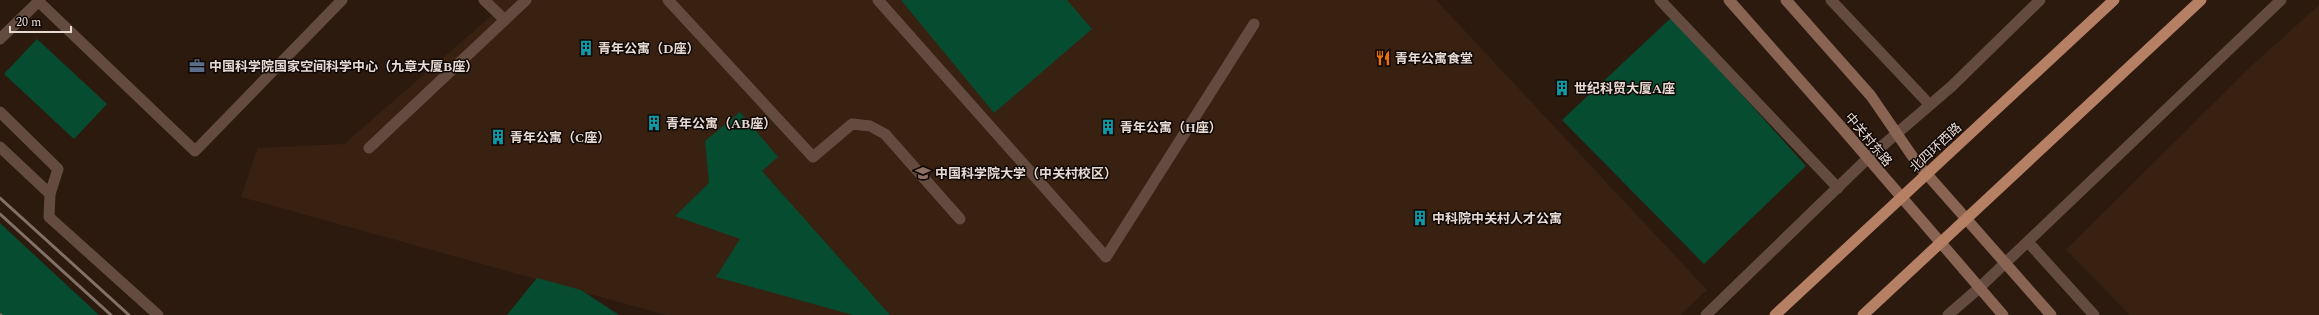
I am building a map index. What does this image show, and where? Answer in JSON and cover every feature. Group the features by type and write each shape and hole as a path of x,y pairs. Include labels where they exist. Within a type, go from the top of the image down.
{"highway":[{"name":"北四环西路","path":"1775,315 2114,0"},
{"path":"1863,315 2201,0"}],"main road":[{"name":"中关村东路","path":"1729,0 1842,128 1978,289 2002,315"},
{"name":"中关村东路","path":"1786,0 1872,96 1896,134 1917,163 2004,264 2051,315"}],"street":[{"path":"0,39 39,0 195,151 342,0"},
{"path":"484,0 505,20"},
{"path":"369,148 526,0"},
{"path":"668,0 813,157 852,124 870,126 885,134 960,220"},
{"path":"878,0 1106,257 1254,24"},
{"path":"1660,0 1838,188"},
{"path":"1831,0 1929,104"},
{"path":"1706,315 1867,159 1929,104 1952,86 2040,0"},
{"path":"1948,315 2028,242 2281,0"},
{"path":"0,112 58,168 50,194 49,217 158,315"},
{"path":"0,147 50,194"},
{"path":"2028,242 2094,315"}],"shaded area":[{"name":"中国科学院大学（中关村校区）","path":"484,0 1436,0 1707,290 1680,315 666,315 241,197 258,148 344,144 496,12"},
{"path":"2319,5 2319,315 2130,315 2066,250 2248,69"}],"green space":[{"path":"901,0 1067,0 1092,29 994,113"},
{"path":"1672,17 1806,166 1704,264 1562,120"},
{"path":"37,39 107,104 74,139 4,74"},
{"path":"740,112 778,157 762,171 890,315 853,315 716,277 740,239 675,216 709,183 705,141"},
{"path":"0,223 99,315 0,315"},
{"path":"537,278 581,290 619,315 507,315"}],"railway":[{"path":"0,198 129,315"},
{"path":"0,214 111,315"}],"place":[{"name":"青年公寓（D座）","path":"586,48"},
{"name":"青年公寓食堂","path":"1383,58"},
{"name":"中国科学院国家空间科学中心（九章大厦B座）","path":"197,66"},
{"name":"世纪科贸大厦A座","path":"1562,88"},
{"name":"青年公寓（AB座）","path":"654,123"},
{"name":"青年公寓（H座）","path":"1108,127"},
{"name":"青年公寓（C座）","path":"498,137"},
{"name":"中国科学院大学（中关村校区）","path":"923,173"},
{"name":"中科院中关村人才公寓","path":"1420,218"}]}
